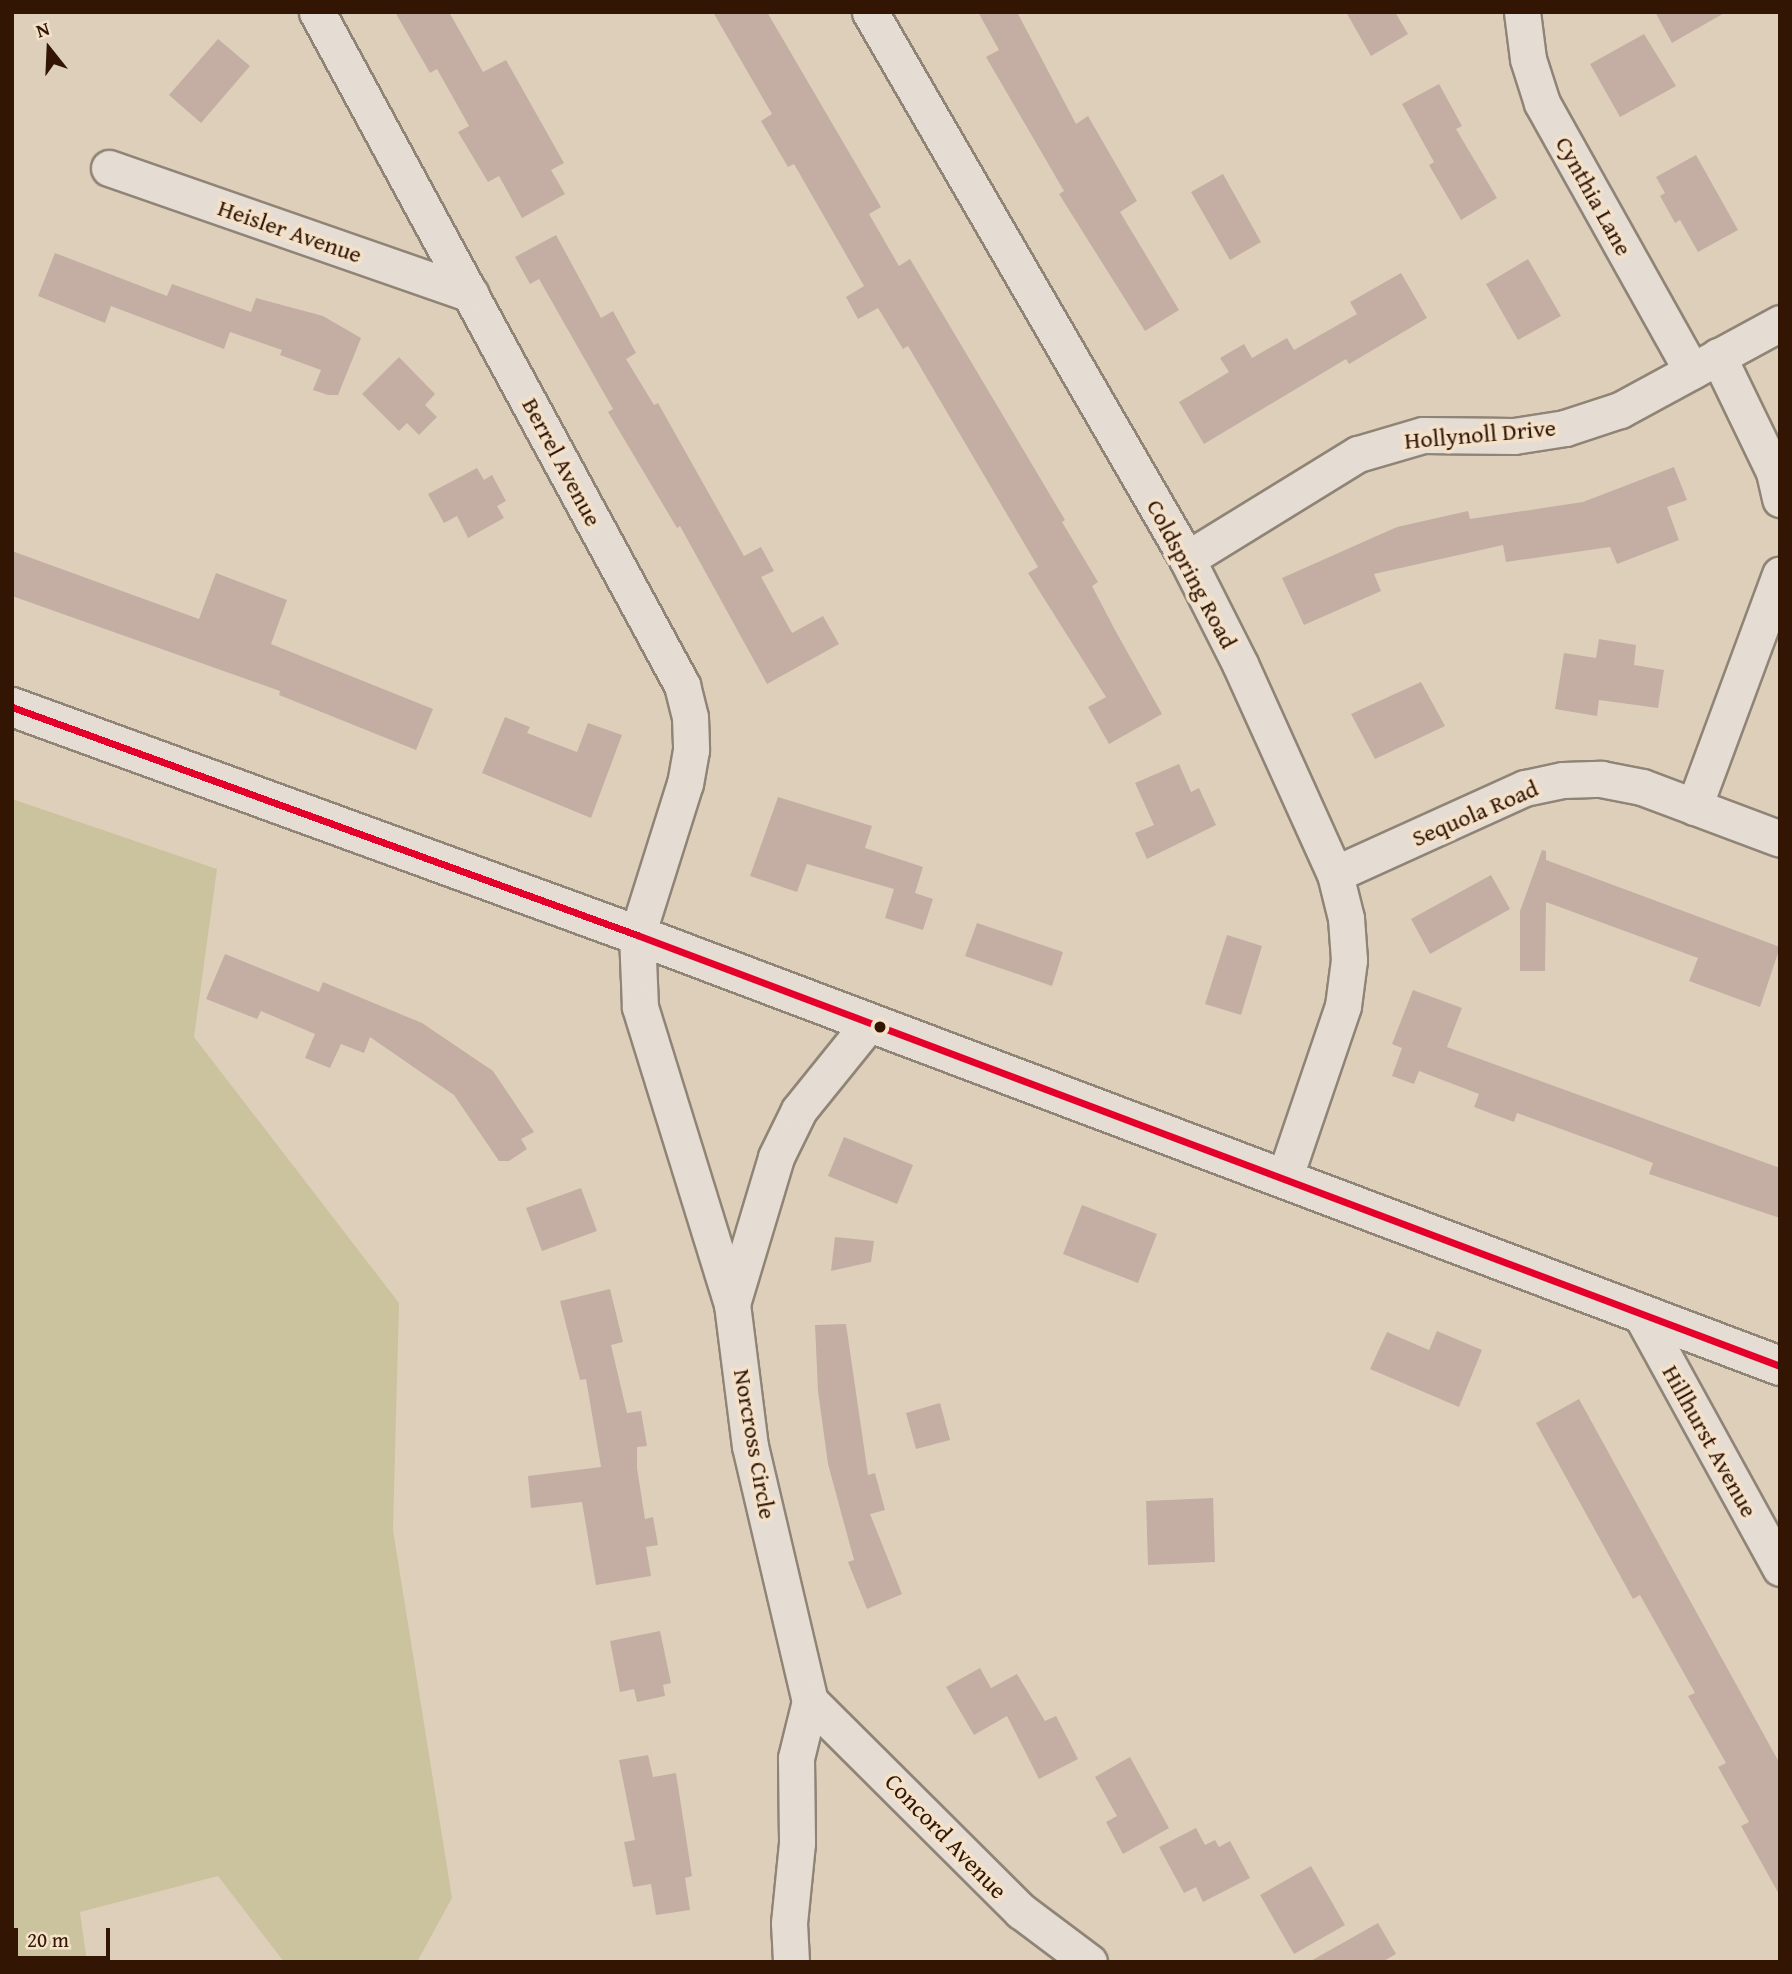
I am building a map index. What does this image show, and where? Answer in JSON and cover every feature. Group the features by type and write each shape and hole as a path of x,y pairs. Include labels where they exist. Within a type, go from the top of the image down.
{"street":[{"name":"Berrel Avenue","path":"317,12 682,685 691,750 637,934"},
{"name":"Coldspring Road","path":"870,12 1187,559 1240,664 1335,874 1346,918 1349,960 1343,1006 1284,1179"},
{"name":"Cynthia Lane","path":"1522,12 1528,59 1542,103 1774,472 1780,499"},
{"name":"Heisler Avenue","path":"109,168 471,294"},
{"name":"Hollynoll Drive","path":"1187,559 1358,454 1388,442 1423,435 1514,436 1565,428 1620,410 1780,323"},
{"path":"1694,807 1780,574"},
{"path":"12,707 637,934 1780,1366"},
{"name":"Sequola Road","path":"1335,874 1525,788 1563,780 1601,779 1642,787 1780,839"},
{"name":"Norcross Circle","path":"637,934 640,1007 733,1304 750,1446 810,1701 796,1758 797,1843 789,1923 791,1962"},
{"path":"733,1304 776,1157 799,1110 870,1022"},
{"name":"Hillhurst Avenue","path":"1640,1313 1780,1568"},
{"name":"Concord Avenue","path":"810,1701 1021,1911 1089,1962"}],"shaded area":[{"path":"12,799 217,869 194,1037 399,1303 393,1530 452,1898 417,1962 284,1962 218,1876 80,1912 87,1962 12,1962"}],"building":[{"path":"395,12 449,12 483,72 506,60 564,163 551,170 565,194 522,218 499,176 488,182 458,132 469,126 437,69 430,73"},
{"path":"713,12 767,12 881,207 869,214 899,266 910,259 1065,520 1062,522 1098,582 1092,586 1162,714 1109,744 1088,707 1106,697 1028,573 1038,567 908,346 903,349 878,308 858,319 846,297 864,286 794,164 788,167 761,121 772,114"},
{"path":"978,12 1017,12 1076,124 1088,116 1137,201 1120,212 1179,310 1145,331 1059,194 1064,191 986,57 999,50"},
{"path":"1346,12 1395,12 1408,34 1371,56"},
{"path":"1655,12 1726,12 1672,43"},
{"path":"1644,34 1676,86 1620,117 1590,64"},
{"path":"218,39 250,66 201,123 169,95"},
{"path":"1439,84 1462,126 1456,129 1497,198 1461,220 1429,165 1434,162 1402,104"},
{"path":"1696,155 1738,230 1698,252 1680,220 1675,223 1660,196 1665,193 1656,177"},
{"path":"1223,174 1261,242 1230,260 1191,192"},
{"path":"556,235 601,318 613,311 636,353 626,359 654,405 658,403 744,556 761,547 774,571 761,577 792,633 823,616 839,644 767,684 680,526 677,528 608,412 613,409 539,279 530,284 515,257"},
{"path":"55,253 167,296 172,284 251,312 256,298 323,316 361,338 338,395 328,395 313,390 321,370 280,355 282,350 230,332 224,349 111,306 105,323 38,296"},
{"path":"1528,259 1561,316 1518,340 1486,284"},
{"path":"1401,273 1427,318 1349,364 1346,359 1204,444 1179,402 1229,372 1220,358 1244,344 1252,358 1287,338 1294,350 1357,314 1350,302"},
{"path":"399,357 435,394 425,405 437,417 419,435 407,423 399,431 362,394"},
{"path":"1674,467 1687,500 1667,507 1679,540 1617,564 1610,547 1506,562 1503,545 1374,574 1381,591 1304,625 1282,578 1397,527 1468,511 1470,519 1583,502"},
{"path":"477,468 484,480 492,475 506,501 497,506 504,518 468,538 457,516 444,523 428,494"},
{"path":"12,551 199,619 216,573 287,600 271,644 433,709 416,750 279,695 280,691 12,596"},
{"path":"1599,639 1636,645 1634,665 1664,670 1658,708 1599,700 1597,716 1555,709 1564,653 1596,658"},
{"path":"1421,682 1445,726 1375,759 1351,714"},
{"path":"505,717 530,727 527,733 577,752 588,723 622,735 591,818 482,773"},
{"path":"1179,764 1191,792 1199,788 1216,825 1147,859 1135,833 1154,825 1135,783"},
{"path":"778,797 872,826 865,848 923,867 915,893 933,899 923,930 885,918 894,889 807,864 797,892 750,876"},
{"path":"1542,850 1546,851 1546,860 1780,947 1760,1007 1689,981 1698,958 1546,902 1545,971 1520,971 1520,911"},
{"path":"1491,875 1510,909 1430,954 1411,919"},
{"path":"977,923 1063,952 1052,986 965,956"},
{"path":"1227,935 1262,946 1241,1015 1205,1004"},
{"path":"225,954 319,992 323,982 422,1023 493,1071 534,1132 521,1139 527,1149 509,1161 499,1161 454,1095 370,1037 364,1053 341,1044 330,1068 305,1058 315,1034 261,1011 257,1019 206,999"},
{"path":"1413,990 1462,1008 1447,1047 1780,1168 1780,1218 1649,1174 1653,1163 1517,1113 1514,1122 1474,1107 1479,1094 1419,1071 1414,1084 1392,1076 1402,1048 1392,1044"},
{"path":"844,1137 913,1165 897,1204 828,1176"},
{"path":"581,1188 597,1231 542,1251 526,1208"},
{"path":"1082,1205 1157,1234 1138,1283 1063,1254"},
{"path":"835,1237 874,1241 871,1262 831,1271"},
{"path":"610,1289 623,1342 611,1345 627,1413 641,1411 647,1446 637,1447 637,1468 645,1519 653,1517 658,1545 646,1547 651,1576 596,1585 582,1502 531,1508 528,1476 601,1467 586,1379 580,1380 560,1301"},
{"path":"846,1324 868,1475 875,1473 885,1510 870,1514 902,1594 867,1609 848,1562 854,1560 828,1464 818,1391 815,1325"},
{"path":"1437,1331 1482,1350 1459,1407 1370,1369 1387,1332 1429,1350"},
{"path":"1579,1399 1780,1764 1780,1896 1741,1826 1749,1822 1718,1767 1726,1763 1688,1696 1695,1693 1640,1595 1633,1599 1536,1423"},
{"path":"940,1403 950,1440 916,1449 906,1413"},
{"path":"1213,1498 1215,1562 1148,1565 1146,1501"},
{"path":"660,1631 671,1683 663,1685 665,1696 637,1702 634,1689 620,1692 610,1641"},
{"path":"980,1668 991,1688 1017,1674 1045,1721 1056,1716 1078,1759 1039,1779 1007,1716 974,1735 946,1687"},
{"path":"648,1755 653,1777 676,1773 692,1876 685,1878 690,1910 656,1915 651,1884 633,1887 624,1842 635,1840 619,1760"},
{"path":"1130,1757 1169,1828 1123,1854 1106,1822 1117,1816 1095,1777"},
{"path":"1196,1828 1205,1845 1215,1840 1219,1847 1230,1841 1250,1878 1203,1902 1196,1887 1184,1893 1159,1847"},
{"path":"1311,1866 1345,1925 1294,1954 1260,1895"},
{"path":"1378,1923 1396,1954 1382,1962 1309,1962"}],"transit line":[{"path":"12,707 637,935 1780,1366"}]}
